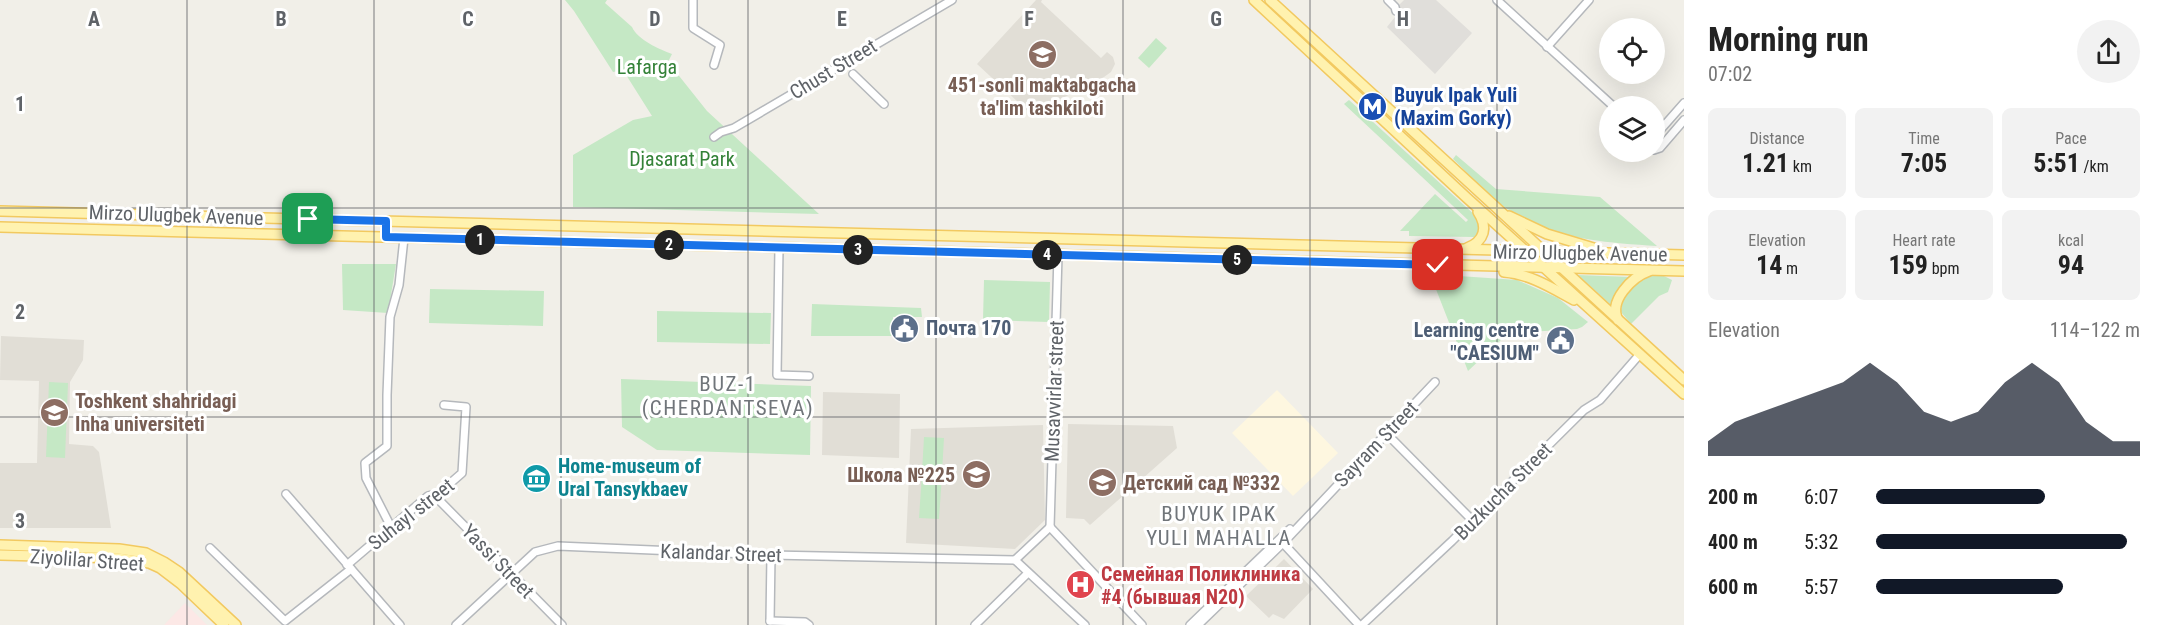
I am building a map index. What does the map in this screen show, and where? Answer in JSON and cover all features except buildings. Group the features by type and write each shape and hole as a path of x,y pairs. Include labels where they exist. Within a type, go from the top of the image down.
{"main road":[{"path":"1270,0 1684,380"},
{"path":"1258,3 1467,198 1684,394"},
{"path":"1371,108 1378,109 1381,106 1380,102"},
{"path":"1461,249 1477,243 1484,229 1482,219 1467,198"},
{"name":"Mirzo Ulugbek Avenue","path":"0,210 1684,255"},
{"path":"1497,210 1547,234 1613,254"},
{"path":"386,221 386,237"},
{"name":"Mirzo Ulugbek Avenue","path":"0,227 1684,271"},
{"path":"1009,254 1010,237"},
{"path":"1385,263 1514,273 1539,281 1589,308"},
{"path":"1620,322 1615,311 1624,290 1637,277 1652,270"},
{"name":"Ziyolilar Street","path":"0,545 119,549 146,553 178,572 236,625"},
{"name":"Ziyolilar Street","path":"0,555 118,558 149,563 160,568 181,584 224,625"}],"street":[{"path":"693,0 693,28 720,45 714,65"},
{"name":"Chust Street","path":"714,137 734,128 952,0"},
{"path":"1388,0 1396,11"},
{"path":"1498,0 1602,96"},
{"path":"1548,48 1589,0"},
{"path":"853,74 884,104"},
{"path":"1665,125 1684,103"},
{"path":"1665,138 1684,120"},
{"path":"391,527 366,478 365,463 387,446 390,317 399,285 404,238"},
{"path":"779,248 777,375 809,376"},
{"name":"Musavvirlar street","path":"1050,527 1058,255"},
{"name":"Buzkucha Street","path":"1361,625 1473,520 1584,410 1600,400 1640,354"},
{"name":"Sayram Street","path":"1198,625 1435,382"},
{"name":"Suhayl street","path":"210,548 285,624 391,527 428,496 435,496 459,477 463,466 466,408 444,405"},
{"path":"1386,433 1473,520"},
{"path":"286,494 400,625"},
{"name":"Yassi Street","path":"435,496 562,625"},
{"path":"1081,624 1015,560 1050,527 1142,625"},
{"path":"1281,541 1361,625"},
{"name":"Sayram Street","path":"1190,625 1281,541"},
{"name":"Kalandar Street","path":"456,625 535,552 558,546 771,555 1015,560"},
{"path":"771,555 768,623 805,622 808,625"},
{"path":"975,625 1028,573"}],"shaded area":[{"name":"451-sonli maktabgacha ta'lim tashkiloti","path":"1036,0 1042,0 1041,2 1101,58 1107,52 1113,57 1115,64 1111,72 1104,77 1031,114 977,64"},
{"path":"1404,0 1436,0 1472,33 1435,74 1387,27 1399,12 1398,6"},
{"name":"Toshkent shahridagi Inha universiteti","path":"1,336 84,340 83,360 70,382 69,444 93,446 99,452 111,528 0,528 0,463 37,463 39,381 0,380"},
{"path":"1277,390 1338,453 1293,496 1232,433"},
{"path":"823,392 900,394 899,458 822,455"},
{"name":"Детский сад №332","path":"1068,424 1173,426 1177,448 1090,525 1084,519 1066,518"},
{"name":"Школа №225","path":"1043,425 1045,520 1015,549 906,543 911,429"},
{"path":"1284,559 1313,589 1284,619 1273,614 1269,618 1246,596"},
{"path":"185,603 207,625 164,625"}],"green space":[{"name":"Djasarat Park","path":"565,0 607,0 605,3 639,36 655,47 672,54 668,62 707,111 819,214 573,207 573,155 633,120 652,116 623,70 613,72"},
{"path":"1156,38 1167,48 1149,68 1138,58"},
{"path":"1349,100 1477,217 1480,228 1474,237 1409,236 1409,231 1400,231 1435,194 1466,222 1468,220 1344,104"},
{"path":"1456,155 1496,189 1600,197 1657,246 1597,241 1558,233 1540,226 1521,217 1490,196 1453,159"},
{"path":"342,264 396,264 388,313 343,310"},
{"path":"1430,274 1517,280 1558,298 1588,322 1577,329 1510,333 1468,371"},
{"path":"1578,275 1631,277 1611,305"},
{"path":"1645,276 1664,276 1672,280 1668,292 1659,296 1631,324 1621,312 1623,301 1632,287"},
{"path":"984,280 1050,282 1049,322 983,320"},
{"path":"430,289 544,291 543,326 429,323"},
{"path":"812,304 921,308 922,317 893,317 894,336 811,336"},
{"path":"657,311 771,313 770,344 657,342"},
{"path":"621,379 811,386 810,455 657,450 622,427"},
{"path":"49,382 68,383 65,458 46,457"},
{"path":"924,437 944,438 942,473 922,472"},
{"path":"922,474 942,475 939,519 919,518"}],"place":[{"name":"451-sonli maktabgacha ta'lim tashkiloti","path":"1042,55"},
{"name":"Buyuk Ipak Yuli (Maxim Gorky)","path":"1373,106"},
{"name":"Почта 170","path":"905,328"},
{"name":"Learning centre \"CAESIUM\"","path":"1560,341"},
{"name":"Toshkent shahridagi Inha universiteti","path":"54,413"},
{"name":"Школа №225","path":"976,475"},
{"name":"Home-museum of Ural Tansykbaev","path":"537,478"},
{"name":"Детский сад №332","path":"1102,483"},
{"name":"Семейная Поликлиника #4 (бывшая N20)","path":"1080,585"}],"district":[{"name":"BUZ-1 (CHERDANTSEVA)","path":"728,396"},
{"name":"BUYUK IPAK YULI MAHALLA","path":"1219,526"}],"route":[{"path":"308,219 386,221 386,237 1438,265"}],"park label":[{"name":"Lafarga","path":"647,67"}]}
